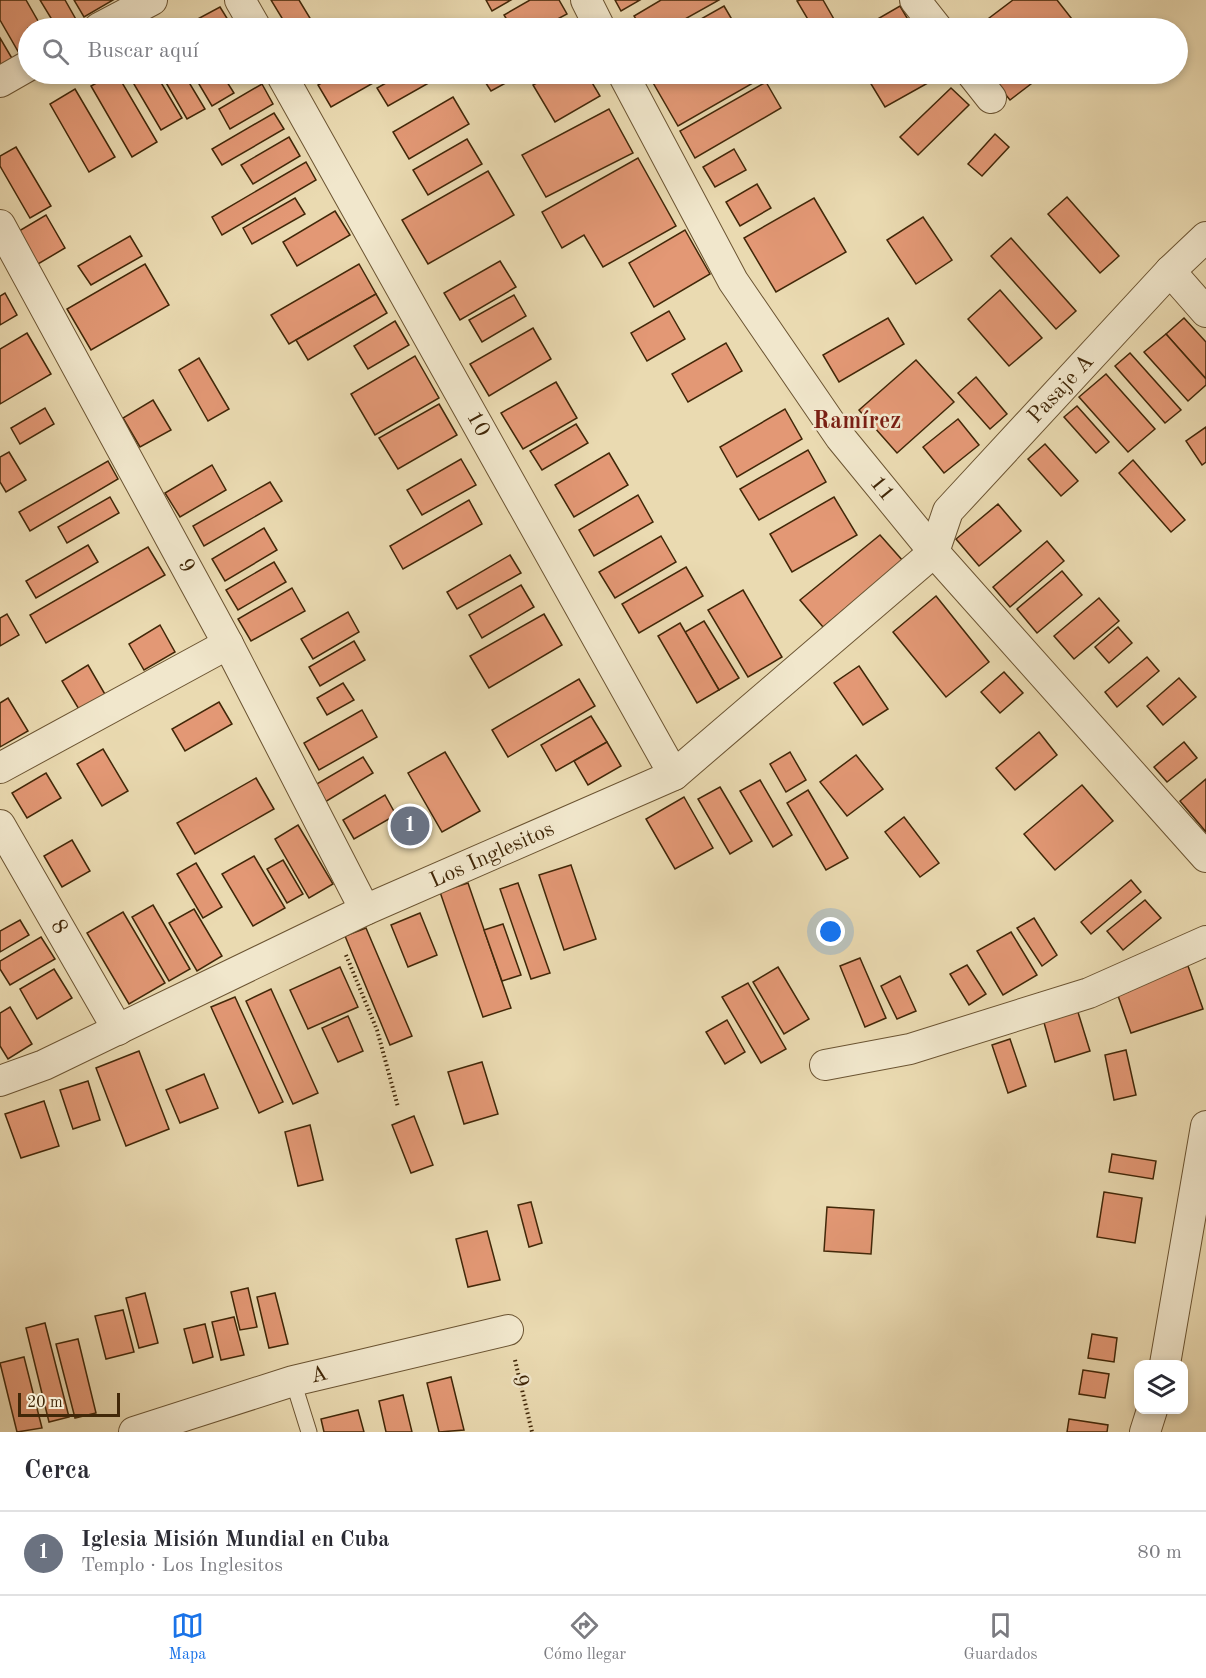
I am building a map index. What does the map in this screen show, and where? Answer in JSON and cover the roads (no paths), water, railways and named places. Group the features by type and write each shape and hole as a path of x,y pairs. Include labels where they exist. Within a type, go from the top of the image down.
{"street":[{"path":"118,18 152,0"},
{"path":"240,0 250,18"},
{"path":"586,0 595,18"},
{"path":"915,0 929,18"},
{"path":"0,82 18,72"},
{"name":"10","path":"287,84 675,775"},
{"name":"11","path":"628,84 733,280 840,437 934,552 1206,856"},
{"path":"980,84 991,98"},
{"name":"9","path":"0,225 228,644 365,910"},
{"name":"Pasaje A","path":"934,552 948,511 1170,271 1206,237"},
{"path":"1170,271 1206,312"},
{"name":"Los Inglesitos","path":"0,1081 44,1065 365,910 675,775 934,552"},
{"path":"0,768 228,644"},
{"name":"8","path":"0,825 118,1030"},
{"path":"825,1065 910,1048 1089,993 1206,941"},
{"path":"1166,1360 1206,1126"},
{"name":"A","path":"134,1432 293,1381 508,1329"},
{"path":"1145,1432 1151,1414"}],"lane":[{"path":"293,1381 309,1432"}],"place":[{"name":"Iglesia Misión Mundial en Cuba","path":"410,826"}],"district":[{"name":"Ramírez","path":"857,422"}]}
